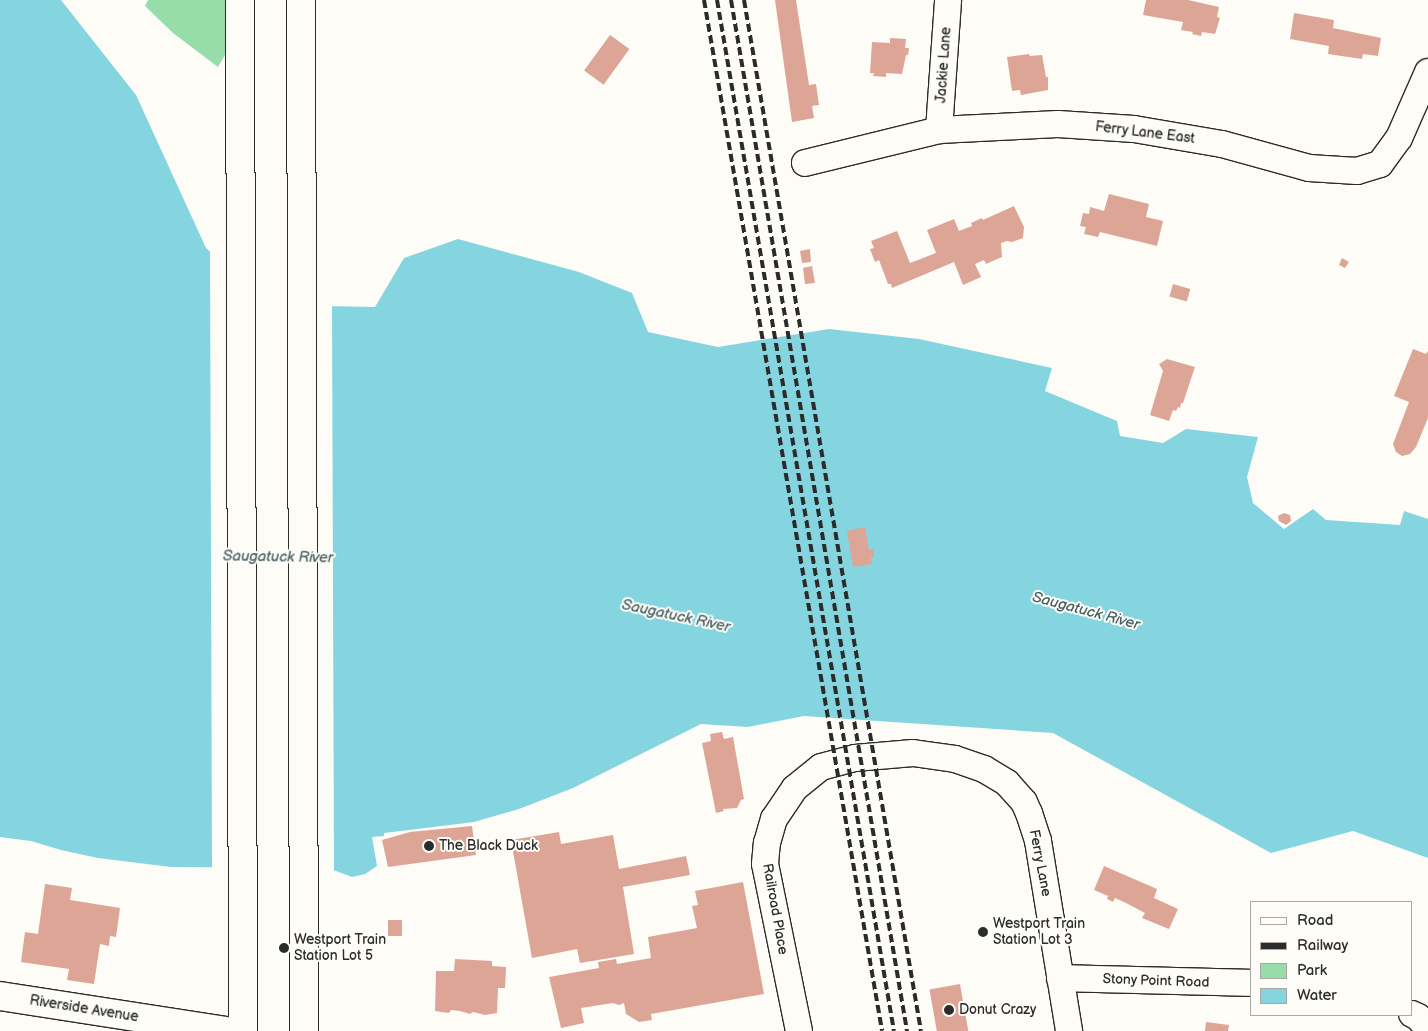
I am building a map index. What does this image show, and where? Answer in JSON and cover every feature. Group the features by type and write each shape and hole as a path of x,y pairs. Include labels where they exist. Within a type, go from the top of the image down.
{"main road":[{"path":"240,0 243,1031"},
{"path":"301,0 304,1031"},
{"name":"Riverside Avenue","path":"0,996 227,1031"}],"street":[{"name":"Jackie Lane","path":"939,130 948,0"},
{"name":"Ferry Lane East","path":"805,163 939,130 1058,124 1134,129 1222,144 1309,168 1357,171 1380,164 1398,138 1428,72"},
{"name":"Ferry Lane","path":"902,753 940,756 969,763 997,776 1016,792 1024,802 1038,841 1068,1031"},
{"name":"Railroad Place","path":"799,1031 767,877 765,853 770,830 780,808 795,788 821,767 843,760 902,753"},
{"name":"Stony Point Road","path":"1060,978 1250,984"},
{"path":"1413,1014 1418,1017 1428,1029"}],"green space":[{"path":"148,0 243,0 230,46 218,67 173,33 145,6"}],"water":[{"name":"Saugatuck River","path":"0,0 61,0 136,95 206,248 269,305 375,307 404,258 458,239 579,272 632,293 648,332 718,347 829,329 919,339 1052,368 1045,391 1117,421 1120,436 1163,443 1186,429 1258,437 1247,477 1253,503 1284,529 1313,509 1326,520 1400,525 1404,511 1428,519 1428,858 1353,831 1271,853 1053,733 804,716 748,727 701,724 573,788 519,809 474,822 384,833 384,836 372,837 377,866 365,874 352,877 328,868 171,867 98,858 31,841 0,837"}],"pier":[{"path":"210,248 270,303 332,304 334,873 328,870 212,870"}],"building":[{"path":"775,0 796,0 809,85 816,84 819,105 812,106 814,118 792,122"},
{"path":"1146,0 1188,0 1219,7 1217,17 1220,18 1215,34 1202,32 1201,36 1192,34 1193,32 1181,30 1183,22 1143,15"},
{"path":"1294,13 1334,20 1333,28 1381,38 1378,56 1363,54 1362,59 1328,54 1329,46 1290,39"},
{"path":"610,35 629,49 604,85 584,71"},
{"path":"890,38 906,39 905,48 909,48 902,74 886,73 886,77 873,76 874,73 870,73 872,42 890,43"},
{"path":"1029,54 1030,56 1042,55 1046,77 1048,77 1048,90 1021,95 1020,90 1012,91 1007,57"},
{"path":"1109,194 1149,204 1146,217 1163,221 1157,246 1100,232 1098,237 1084,234 1086,227 1080,226 1083,213 1089,214 1090,207 1104,211"},
{"path":"1014,206 1024,227 1023,238 1001,243 1002,257 986,264 984,260 975,264 981,277 963,285 954,262 892,288 891,284 888,284 879,260 875,262 870,249 874,248 871,241 897,231 910,263 936,253 927,230 954,219 959,231 972,226 971,223 982,218 983,220"},
{"path":"810,249 811,262 802,263 800,251"},
{"path":"1342,258 1349,262 1345,268 1339,265"},
{"path":"812,266 815,283 805,284 803,268"},
{"path":"1173,284 1190,289 1187,301 1169,296"},
{"path":"1413,349 1426,354 1428,351 1428,418 1416,447 1410,454 1402,456 1396,452 1393,444 1409,402 1394,396"},
{"path":"1167,359 1195,367 1183,403 1181,403 1180,408 1178,407 1176,411 1173,410 1169,421 1150,415 1163,371 1159,364"},
{"path":"1284,513 1290,515 1291,521 1286,525 1279,521 1278,516"},
{"path":"865,527 869,550 873,549 874,557 871,557 872,564 853,567 847,531"},
{"path":"722,732 724,739 733,737 744,799 741,800 737,808 723,809 724,811 716,813 702,743 711,741 710,734"},
{"name":"The Black Duck","path":"472,826 476,855 388,867 382,840 410,832"},
{"path":"559,832 561,844 613,835 619,869 686,856 690,875 623,887 634,954 580,963 577,949 532,958 511,840"},
{"path":"1104,866 1157,889 1154,898 1178,909 1169,929 1142,918 1145,913 1126,903 1115,898 1113,902 1107,899 1108,896 1094,890"},
{"path":"743,882 764,994 651,1014 652,1020 639,1022 626,1014 624,1003 581,1008 584,1023 561,1028 549,977 599,968 598,962 616,959 617,964 651,958 648,937 697,928 692,906 698,905 695,891"},
{"path":"45,884 72,888 70,900 120,908 116,937 110,936 109,946 100,944 94,984 67,980 69,969 21,962 25,932 38,934"},
{"path":"388,920 402,920 402,936 388,936"},
{"path":"455,959 492,961 492,966 506,967 505,988 498,988 497,1013 485,1015 451,1010 449,1013 435,1011 436,971 454,971"},
{"name":"Donut Crazy","path":"960,984 968,1031 937,1031 929,989"},
{"path":"1206,1022 1229,1025 1228,1031 1205,1031"}],"railway":[{"path":"704,0 882,1031"},
{"path":"717,0 894,1031"},
{"path":"731,0 907,1031"},
{"path":"744,0 921,1031"}],"place":[{"name":"The Black Duck","path":"429,846"},
{"name":"Westport Train Station Lot 3","path":"983,932"},
{"name":"Westport Train Station Lot 5","path":"284,948"},
{"name":"Donut Crazy","path":"949,1010"}]}
